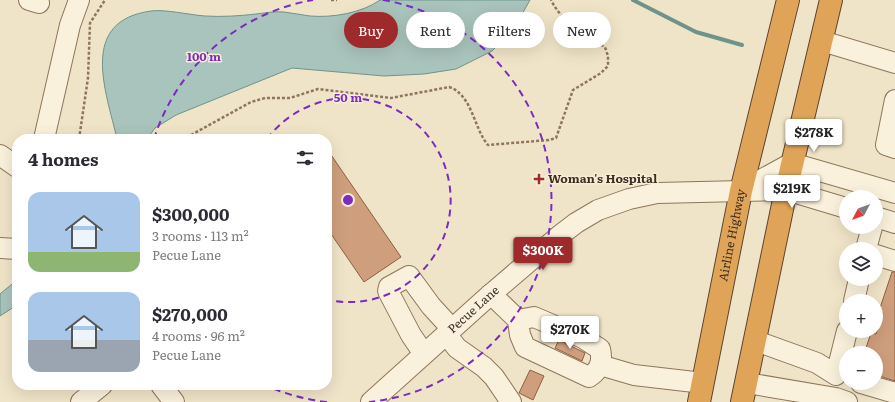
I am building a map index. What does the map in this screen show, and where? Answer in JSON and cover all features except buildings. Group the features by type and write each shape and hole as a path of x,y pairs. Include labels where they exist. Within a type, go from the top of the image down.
{"highway":[{"name":"Airline Highway","path":"701,392 741,191 788,0"},
{"path":"745,393 786,190 831,0"}],"street":[{"path":"45,134 70,25 79,0"},
{"path":"822,41 895,62"},
{"path":"895,100 886,145 895,148"},
{"path":"0,155 12,163"},
{"path":"741,191 792,163 895,193"},
{"name":"Pecue Lane","path":"371,402 491,294 576,223 598,210 629,199 657,193 786,190 839,206"},
{"path":"883,219 895,223"},
{"path":"0,248 12,249"},
{"path":"883,257 895,261"},
{"path":"424,354 411,335 388,291 389,287 406,276 409,276 431,306 449,332 457,348 484,367 494,377 508,400"},
{"path":"491,294 518,320 520,335 525,347 589,377 597,372 602,360 600,349 583,338 534,317 518,320"},
{"path":"756,341 817,363 839,376"},
{"path":"600,365 701,392"},
{"path":"81,402 96,390"},
{"path":"165,390 174,402"},
{"path":"883,390 895,394"},
{"path":"745,393 839,401"}],"path":[{"path":"80,134 88,78 90,23 105,0"},
{"path":"331,0 337,0"},
{"path":"193,134 252,102 265,98 290,98 318,89 391,98 449,87 456,89 468,104 484,140 488,145 549,140 556,138 573,90 601,74 608,66 608,61 604,47 582,34 562,16 551,0"}],"water":[{"path":"380,0 530,0 523,12 473,12 473,48 495,48 492,51 456,69 424,74 384,76 292,68 176,115 155,128 151,134 116,134 107,100 102,61 105,43 113,28 128,17 151,11 170,11 211,16 237,16 277,12 287,12 310,16 344,14 344,48 398,48 398,12 353,12 365,8"},
{"path":"12,284 12,308 0,316 0,294"}],"waterway":[{"path":"633,0 696,32 742,45"}],"place":[{"name":"Woman's Hospital","path":"539,179"}]}
